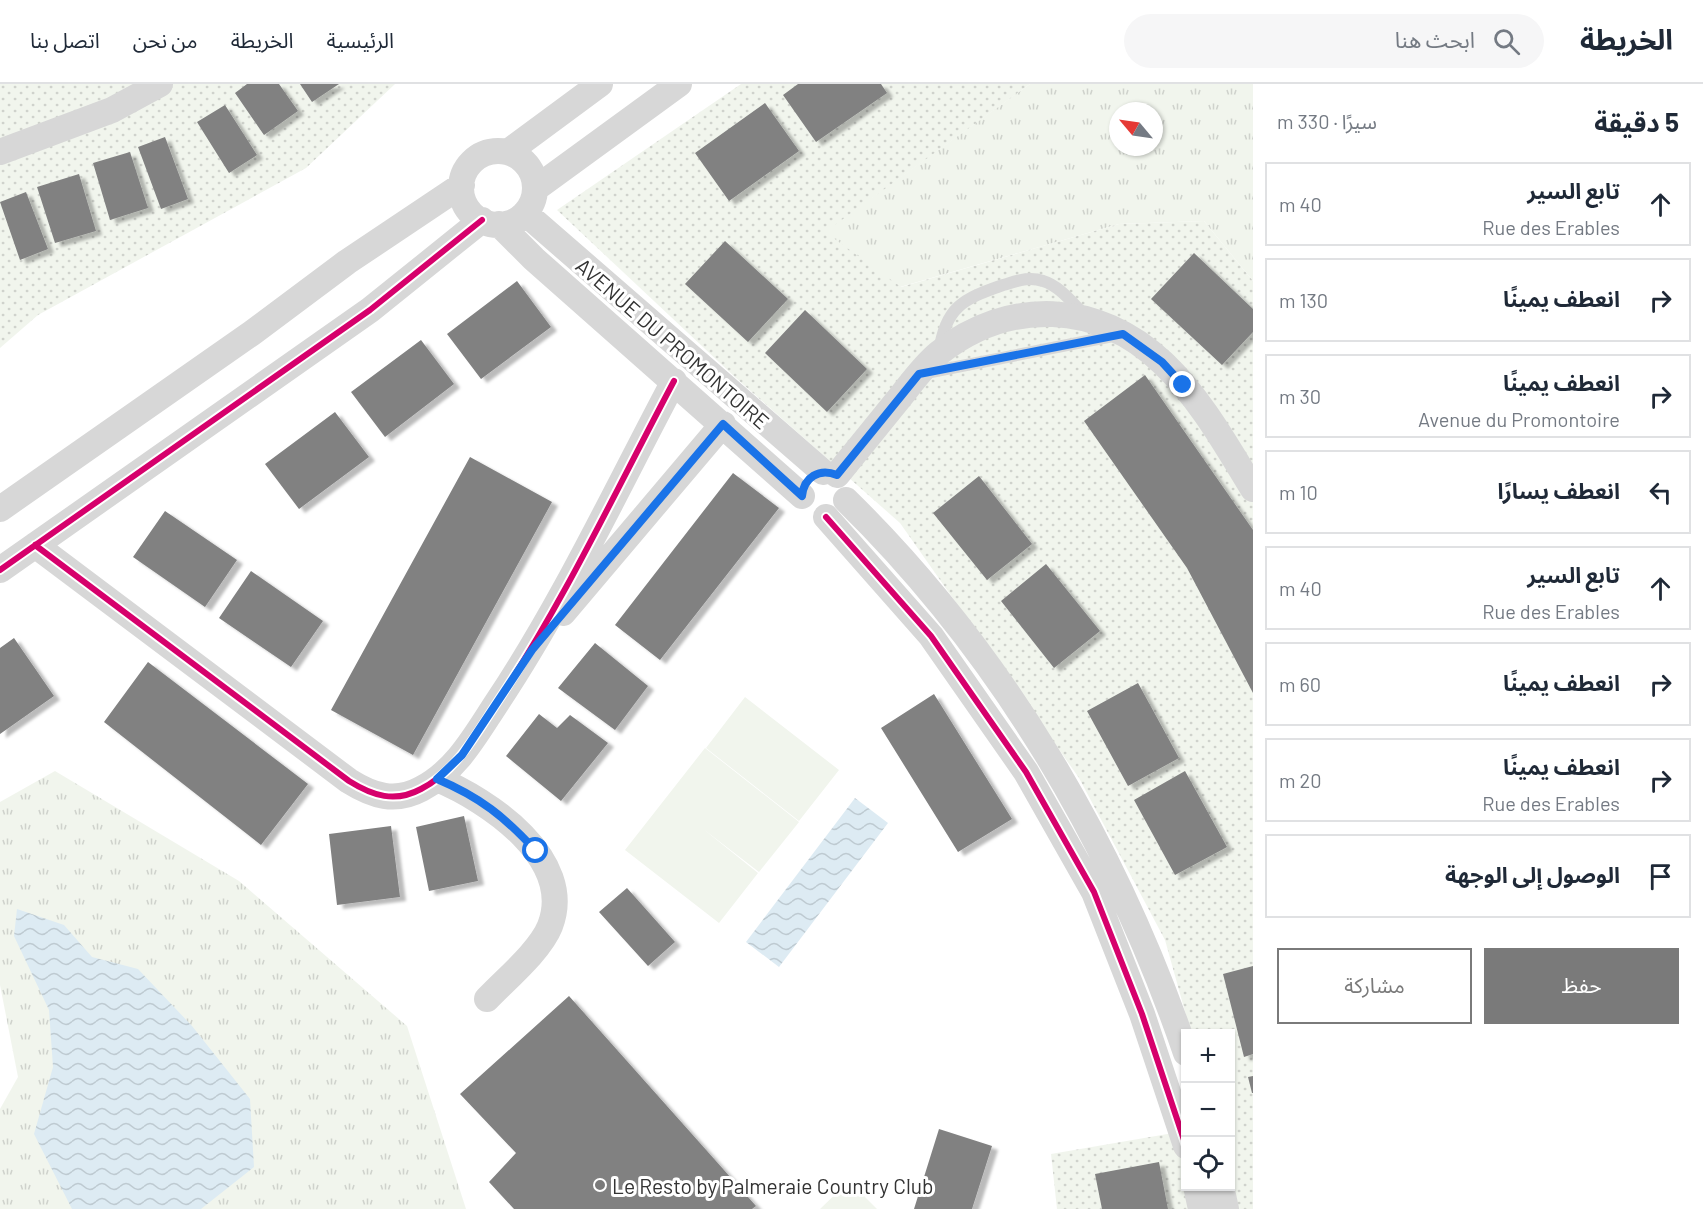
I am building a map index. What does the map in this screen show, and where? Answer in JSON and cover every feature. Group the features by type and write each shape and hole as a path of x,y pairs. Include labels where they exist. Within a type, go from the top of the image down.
{"street":[{"path":"0,152 112,110 160,84"},
{"path":"508,152 600,84"},
{"path":"535,189 679,84"},
{"path":"0,570 370,310 491,222 517,219 525,213 534,198 535,189 529,166 508,152 490,151 481,155 467,167 462,185 465,202 491,222"},
{"path":"0,508 252,333 347,262 462,185"},
{"name":"AVENUE DU PROMONTOIRE","path":"525,213 830,473"},
{"name":"AVENUE DU PROMONTOIRE","path":"491,222 802,496"},
{"path":"1182,1137 1142,1014 1094,892 1026,772 931,636 826,517 807,509 802,496 806,482 830,473 938,354 968,334 993,322 1023,314 1072,315 1091,321 1123,334 1162,362 1183,385 1220,435 1253,489"},
{"path":"35,545 362,790 388,798 399,796 422,789 437,779 462,755 532,650 674,381"},
{"path":"532,650 723,424"},
{"path":"826,517 839,512 846,500 846,486 830,473"},
{"path":"846,500 944,604 1030,727 1124,895 1181,1043"},
{"path":"437,779 466,791 492,808 536,851 550,876 555,902 551,924 544,939 488,999"},
{"path":"1197,1191 1201,1209"},
{"path":"1222,1191 1226,1209"}],"lane":[{"path":"938,354 947,322 969,297 1021,279 1032,278 1052,284 1091,321"},
{"path":"919,374 1123,334"}],"green space":[{"path":"0,84 395,84 306,168 38,315 0,348"},
{"path":"741,84 1030,84 825,232 901,287 1119,224 1204,221 1253,281 1253,1209 1057,1209 1051,1154 1181,1132 1181,1191 1235,1191 1235,1029 1190,1029 1165,940 1079,778 900,523 736,378 557,210"},
{"path":"1030,84 1253,84 1253,281 1204,221 1119,224 900,287 824,232"},
{"path":"745,697 839,770 799,821 706,748"},
{"path":"705,748 799,822 759,872 702,828 758,873 719,923 625,850"},
{"path":"55,771 239,881 407,1026 466,1209 0,1209 0,1109 18,1077 0,985 0,802"},
{"path":"849,1181 877,1209 820,1209"}],"water":[{"path":"855,798 888,823 779,967 746,942"},
{"path":"17,909 64,925 92,957 138,969 192,1026 250,1099 254,1167 201,1209 72,1209 34,1134 53,1067 49,1010 14,936"}],"building":[{"path":"247,84 279,84 298,111 264,135 235,93"},
{"path":"300,84 339,84 312,102"},
{"path":"798,84 881,84 887,93 816,142 783,95"},
{"path":"765,103 799,151 729,201 695,153"},
{"path":"225,105 257,155 229,173 197,122"},
{"path":"165,137 188,199 161,209 138,147"},
{"path":"130,152 148,208 110,220 93,163"},
{"path":"79,174 96,231 55,243 37,187"},
{"path":"26,192 48,249 20,260 0,202"},
{"path":"725,241 788,299 748,342 685,284"},
{"path":"1194,253 1253,309 1253,332 1222,365 1151,299"},
{"path":"517,281 551,327 481,379 447,334"},
{"path":"805,310 867,369 827,412 765,353"},
{"path":"421,340 454,384 385,437 351,392"},
{"path":"1145,375 1253,530 1253,693 1187,568 1084,421"},
{"path":"335,412 369,457 299,509 265,464"},
{"path":"470,457 552,502 413,755 331,710"},
{"path":"733,473 779,508 660,660 615,625"},
{"path":"979,476 1032,544 987,580 933,513"},
{"path":"165,511 237,560 205,607 133,557"},
{"path":"1046,564 1100,631 1054,668 1001,601"},
{"path":"251,571 323,621 291,667 219,618"},
{"path":"14,638 54,696 0,734 0,648"},
{"path":"595,643 648,686 615,730 558,688"},
{"path":"148,662 308,784 261,845 104,722"},
{"path":"1138,683 1179,758 1128,786 1087,711"},
{"path":"934,694 1012,819 958,852 881,728"},
{"path":"539,714 557,728 570,715 608,743 561,801 506,756"},
{"path":"1185,771 1227,847 1175,875 1134,800"},
{"path":"464,816 478,881 429,891 416,827"},
{"path":"391,826 400,897 337,905 329,834"},
{"path":"627,888 675,942 648,966 599,912"},
{"path":"1253,966 1253,1054 1244,1057 1223,974"},
{"path":"569,996 756,1206 752,1209 514,1209 489,1182 516,1153 460,1094"},
{"path":"1253,1076 1253,1093 1252,1093 1248,1077"},
{"path":"939,1129 992,1146 972,1209 914,1209"},
{"path":"1159,1162 1168,1209 1102,1209 1095,1174"}],"cycle path":[{"path":"0,570 370,310 482,220"},
{"path":"35,545 349,781 375,794 402,796 421,789 445,773 464,752 480,728 521,665 567,586 674,381"},
{"path":"826,517 931,636 1026,772 1094,892 1142,1014 1183,1137"}],"place":[{"name":"Le Resto by Palmeraie Country Club","path":"600,1185"}],"route":[{"path":"536,851 492,808 466,791 437,779 462,755 532,650 723,424 802,496 806,482 816,473 830,472 837,475 919,374 1123,334 1143,346 1162,362 1183,385"}]}
